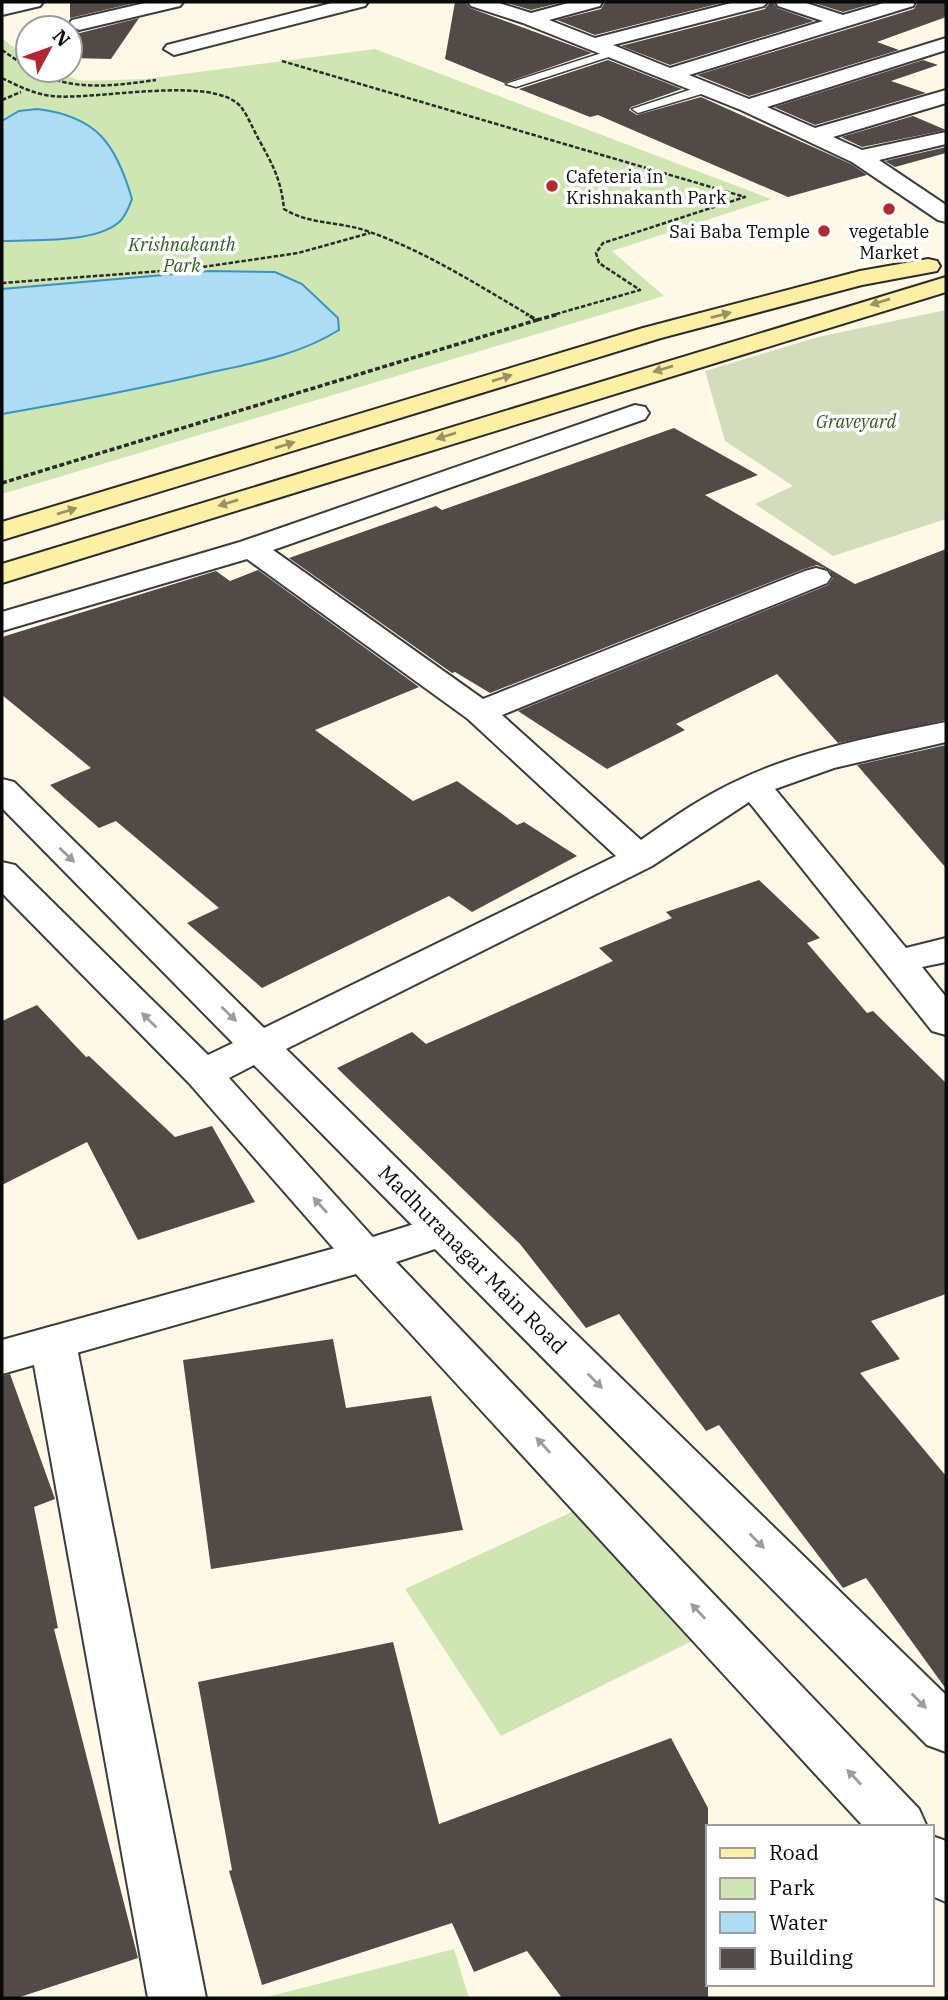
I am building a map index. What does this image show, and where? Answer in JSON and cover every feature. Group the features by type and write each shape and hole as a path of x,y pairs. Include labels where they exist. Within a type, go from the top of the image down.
{"main road":[{"path":"2,531 652,333 860,278 946,262"},
{"path":"2,574 946,284"}],"street":[{"path":"2,9 33,2"},
{"path":"84,23 173,2"},
{"path":"174,49 358,2"},
{"path":"478,2 530,19 748,106 860,157 946,215"},
{"path":"530,19 593,2"},
{"path":"594,44 757,2"},
{"path":"785,2 874,38 946,63"},
{"path":"668,75 906,2"},
{"path":"748,106 946,44"},
{"path":"813,136 946,96"},
{"path":"860,157 946,138"},
{"path":"919,197 946,192"},
{"path":"2,622 251,548 635,414"},
{"path":"251,548 480,712 639,858"},
{"path":"480,712 816,577"},
{"path":"203,1074 639,858 699,816 754,786 824,761 946,732"},
{"path":"754,786 946,1022"},
{"name":"Madhuranagar Main Road","path":"2,789 17,826 261,1045 443,1230 946,1729"},
{"path":"2,873 203,1074 365,1256 898,1825"},
{"path":"895,962 946,950"},
{"path":"2,1357 365,1256 443,1230"},
{"path":"53,1343 177,1998"},
{"path":"934,1863 946,1876"}],"lane":[{"path":"512,84 615,53"},
{"path":"638,109 704,89"}],"path":[{"path":"2,483 640,290 599,263 596,253 603,243 745,197 282,61"},
{"path":"2,78 22,92"},
{"path":"63,84 77,88 164,78"},
{"path":"2,100 22,92 94,97 162,92 210,93 240,105 281,181 284,209 300,219 370,233 432,257 537,320"},
{"path":"2,283 189,270 298,253 370,233"}],"green space":[{"name":"Krishnakanth Park","path":"2,38 14,48 14,84 84,84 84,81 145,79 375,49 771,199 612,251 664,296 2,494"},
{"name":"Graveyard","path":"946,310 946,519 833,556 755,504 793,486 725,441 705,371 818,337"},
{"path":"589,1504 692,1641 501,1736 405,1589"},
{"path":"454,1949 469,1998 263,1998"}],"water":[{"path":"37,109 75,118 101,136 111,148 132,199 118,223 94,234 79,237 2,241 2,121 19,111"},
{"path":"210,271 275,272 302,284 338,318 339,330 308,346 259,362 2,414 2,289"}],"building":[{"path":"70,2 139,2 84,15 70,14"},
{"path":"455,2 465,2 470,8 592,53 504,83 445,59"},
{"path":"504,2 563,2 531,10"},
{"path":"605,2 725,2 595,35 557,20 601,9"},
{"path":"770,2 777,8 814,21 670,65 621,46 765,9"},
{"path":"811,2 879,2 843,12"},
{"path":"918,2 946,2 946,17 877,42 899,50 749,96 697,75 914,9"},
{"path":"139,18 111,59 84,58 84,32"},
{"path":"608,60 682,89 631,107 629,110 637,115 701,97 851,164 867,175 788,197 598,115 590,117 519,89"},
{"path":"923,60 938,65 891,81 926,93 815,125 774,107"},
{"path":"913,116 946,130 862,147 841,137"},
{"path":"946,147 946,153 895,167 885,161"},
{"path":"674,428 758,475 705,495 855,584 946,549 946,720 838,743 777,674 676,724 685,730 607,769 518,711 828,585 833,578 829,570 817,565 804,569 490,693 455,672 452,673 289,558 436,506 442,510"},
{"path":"258,570 419,687 315,730 413,801 457,781 517,825 524,822 577,856 472,912 449,896 262,988 187,923 219,908 116,821 99,828 50,785 91,768 2,695 2,637 216,571 230,581"},
{"path":"946,745 946,868 857,765"},
{"path":"759,880 820,938 807,943 867,1013 873,1011 946,1083 946,1294 871,1321 900,1359 860,1373 946,1476 946,1689 866,1578 843,1588 719,1425 706,1431 619,1314 586,1328 520,1244 337,1068 412,1032 426,1044 613,961 599,948 672,918 666,912"},
{"path":"37,1005 86,1057 89,1056 175,1137 212,1126 255,1202 138,1240 87,1142 2,1185 2,1021"},
{"path":"333,1339 346,1408 431,1396 463,1530 211,1569 183,1360"},
{"path":"10,1374 55,1499 34,1507 58,1628 54,1629 138,1958 17,1998 2,1998 2,1376"},
{"path":"393,1642 439,1824 671,1738 708,1808 708,1998 562,1998 527,1951 474,1972 452,1923 262,1985 229,1871 232,1870 198,1682"}],"place":[{"name":"Cafeteria in Krishnakanth Park","path":"552,186"},
{"name":"vegetable Market","path":"889,209"},
{"name":"Sai Baba Temple","path":"824,231"}]}
